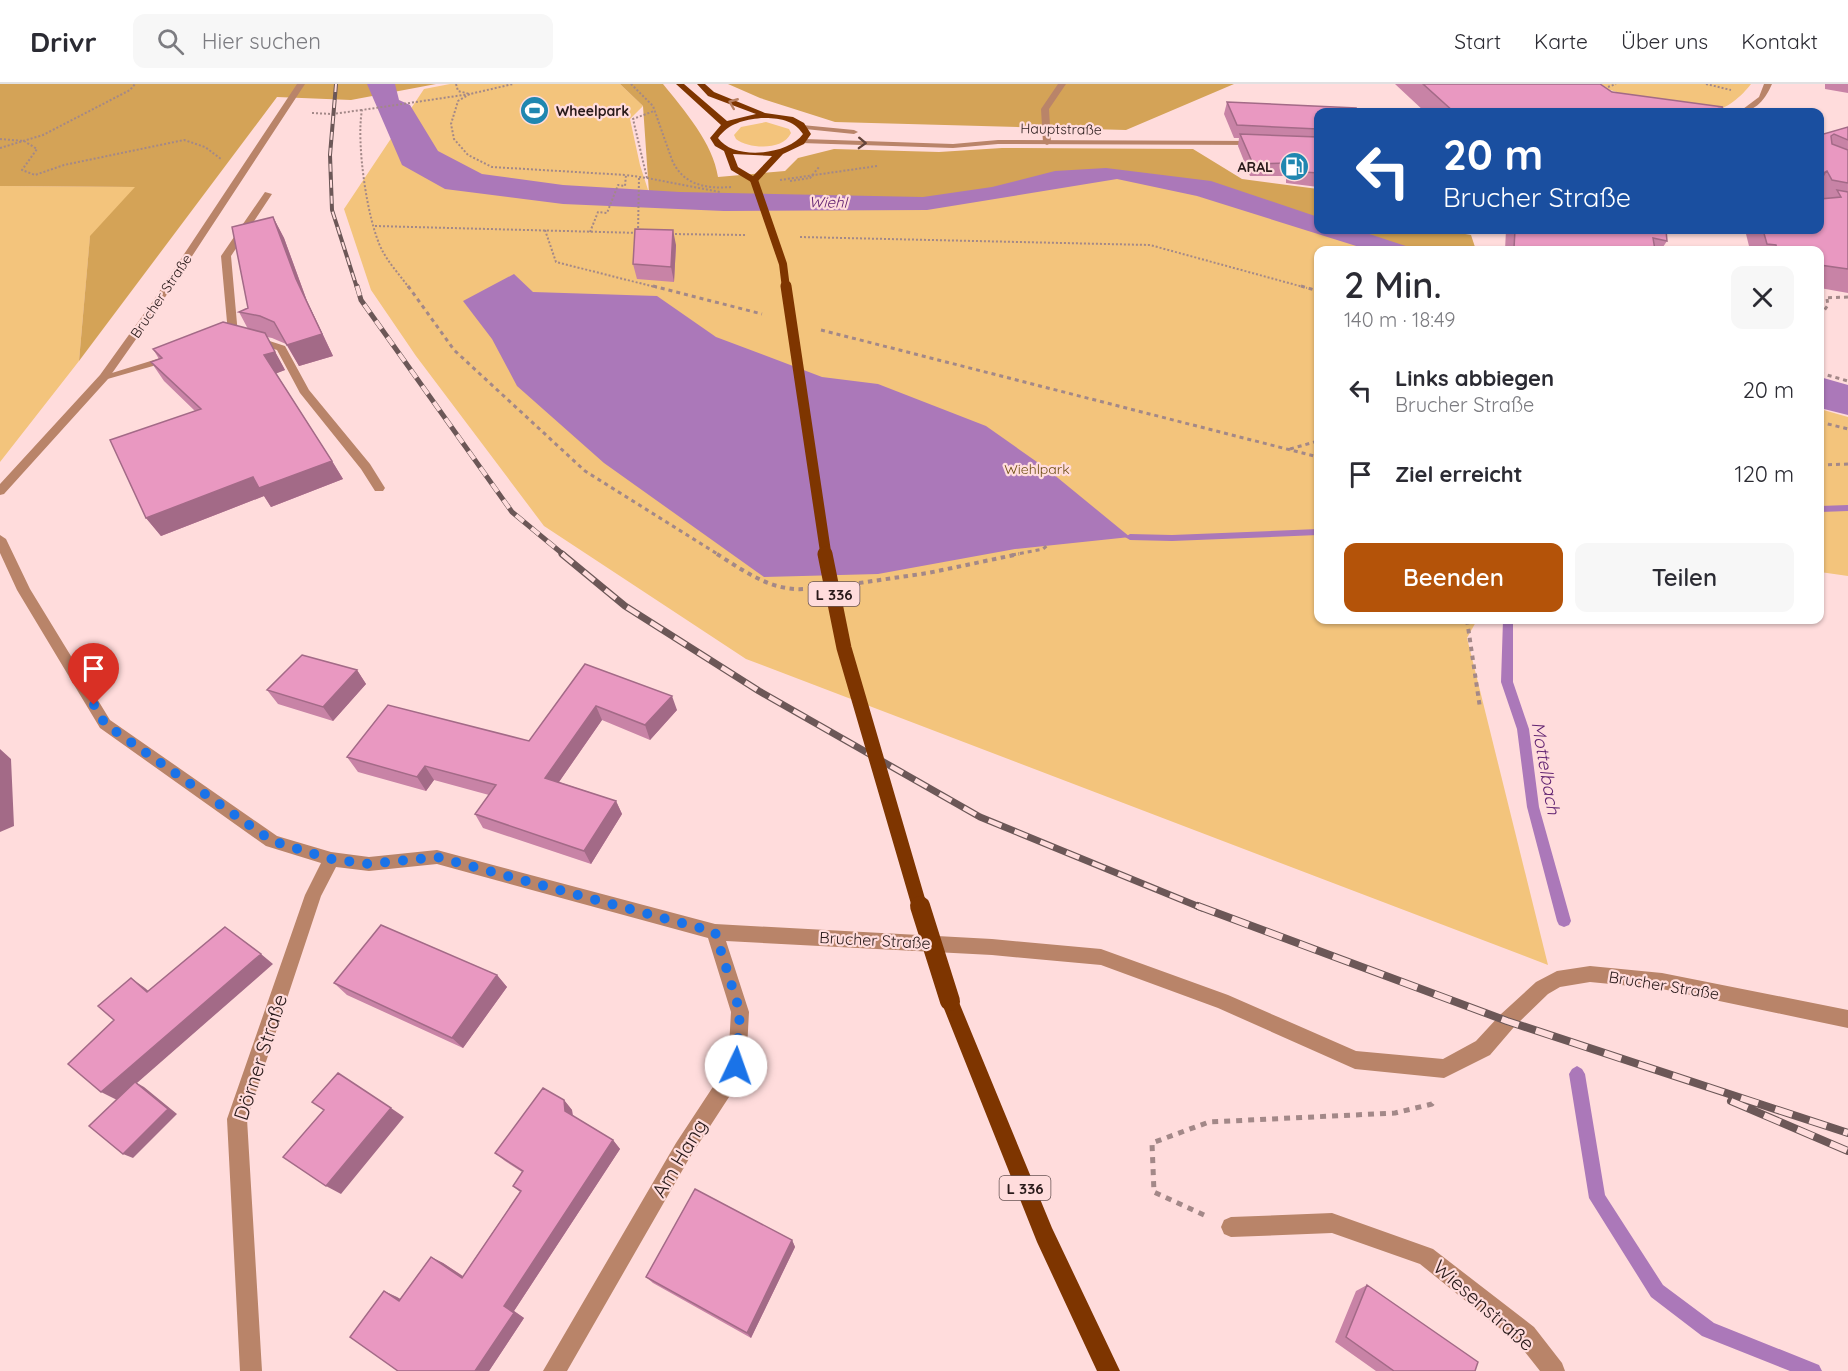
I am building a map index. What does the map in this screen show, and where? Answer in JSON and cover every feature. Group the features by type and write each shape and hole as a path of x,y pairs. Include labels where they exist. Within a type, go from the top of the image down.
{"main road":[{"path":"680,84 725,124"},
{"path":"701,84 711,94 770,116"},
{"path":"770,116 791,119 805,127 807,134 804,141 781,152 762,154 728,150 718,144 714,138 717,131 725,124 745,117 770,116"},
{"path":"728,150 734,168 754,180 781,152"},
{"name":"L 336","path":"754,180 783,264 823,542 844,648 905,860 950,1001 1044,1236 1109,1371"}],"street":[{"name":"Brucher Straße","path":"0,491 104,377 301,84"},
{"path":"1047,143 1046,110 1062,84"},
{"path":"1748,108 1762,98 1768,84"},
{"path":"805,127 862,133"},
{"path":"957,136 998,142"},
{"name":"Hauptstraße","path":"804,141 953,146 998,142 1272,143"},
{"path":"233,335 226,256 268,194"},
{"path":"212,342 233,335 268,342 281,348 304,391 366,467 378,488"},
{"path":"104,377 181,354"},
{"name":"Brucher Straße","path":"0,539 24,590 105,724 272,841 331,859 369,864 437,857 715,932 992,947 1101,957 1222,1001 1355,1060 1444,1069 1484,1048 1506,1021 1542,988 1557,979 1590,974 1662,981 1848,1019"},
{"name":"Dörner Straße","path":"251,1371 237,1119 314,895 331,859"},
{"name":"Am Hang","path":"554,1371 682,1150 736,1066 740,1012 715,932"},
{"name":"Wiesenstraße","path":"1231,1227 1332,1223 1426,1256 1526,1335 1554,1371"}],"path":[{"path":"0,148 43,135 130,90 135,84"},
{"path":"456,84 458,91 470,94"},
{"path":"280,116 372,109 470,94 513,84"},
{"path":"631,84 653,106 672,160"},
{"path":"1608,87 1616,84"},
{"path":"470,94 458,100 451,124 454,139 468,155 492,167 648,178 633,119 654,111"},
{"path":"362,110 359,125 362,160 374,226 382,250 454,350 585,471 758,580 790,590 813,588"},
{"path":"0,139 24,141 37,149 22,170 35,175 64,165 184,140 205,147 221,159 239,179"},
{"path":"590,232 598,213 607,213 618,185 625,186 626,175"},
{"path":"638,233 639,177"},
{"path":"374,226 649,233"},
{"path":"545,230 556,262 762,315"},
{"path":"661,234 755,236"},
{"path":"790,236 1150,245 1314,290"},
{"path":"1824,299 1848,297"},
{"path":"1824,310 1828,305 1827,299"},
{"path":"820,329 1314,455"},
{"path":"1824,374 1848,381"},
{"path":"1824,423 1848,429"},
{"path":"1289,449 1314,442"},
{"path":"1824,465 1848,464"},
{"path":"848,584 895,579 956,567 1042,549 1048,544"},
{"path":"1468,624 1480,708"},
{"path":"1231,1227 1154,1192 1152,1143 1209,1122 1395,1113 1432,1104 1449,1084 1444,1069"}],"green space":[{"name":"Wiehlpark","path":"450,84 620,84 643,106 630,119 649,193 1111,171 1314,229 1314,234 1330,234 1364,246 1314,246 1314,624 1475,624 1467,638 1548,965 746,659 544,526 416,356 371,290 344,209 424,89"},
{"path":"1592,84 1751,84 1738,98 1722,108 1668,108"},
{"path":"766,122 789,129 791,133 781,143 765,146 749,145 736,139 734,135 741,127"},
{"path":"0,186 136,187 90,237 79,361 0,462"},
{"path":"1824,410 1848,417 1848,576 1824,573"}],"shaded area":[{"path":"0,84 436,84 351,100 277,97 79,361 90,236 135,187 0,186"},
{"path":"620,84 663,84 704,139 718,177 785,171 798,158 834,149 939,152 1002,148 1193,149 1242,179 1314,188 1314,219 1111,171 969,195 906,201 649,193 643,106"},
{"path":"728,84 1234,84 1126,130 835,122 760,98"},
{"path":"1351,234 1465,234 1471,235 1475,246 1370,246"}],"water":[{"name":"Wiehl","path":"367,84 395,84 399,100 410,105 438,151 482,174 563,185 680,192 923,197 992,187 1055,171 1106,168 1211,181 1314,216 1314,233 1197,196 1117,179 927,210 724,211 563,204 445,189 402,165"},
{"path":"1318,234 1369,234 1406,246 1356,246"},
{"path":"514,274 533,292 657,296 716,337 822,377 878,384 986,426 1047,469 1130,537 1015,549 878,574 764,577 604,463 517,386 492,339 463,301"},
{"path":"1824,378 1848,385 1848,415 1824,409"}],"building":[{"path":"1423,84 1600,84 1612,92 1723,107 1720,108 1450,108"},
{"path":"1227,102 1356,108 1314,108 1314,129 1237,125"},
{"path":"1848,127 1848,140 1834,134 1831,136 1832,144 1848,150 1848,183 1832,180 1827,171 1824,173 1824,134"},
{"path":"1240,134 1314,137 1314,173 1290,171 1289,163 1253,164"},
{"path":"1837,190 1848,192 1848,269 1824,266 1824,246 1767,244 1764,234 1824,234 1824,199 1841,197"},
{"path":"273,217 296,279 322,334 287,345 274,322 260,316 239,312 248,308 232,227"},
{"path":"635,229 673,230 671,267 633,264"},
{"path":"1515,234 1666,234 1667,241 1653,238 1654,246 1514,246"},
{"path":"223,322 265,333 275,352 264,355 332,461 259,488 253,477 146,518 110,440 201,409 151,362 162,358 153,349"},
{"path":"302,655 357,670 323,707 267,690"},
{"path":"585,664 672,696 645,725 596,706 545,778 616,801 584,851 475,814 496,785 425,766 417,777 347,757 388,705 529,741"},
{"path":"381,925 497,975 452,1038 334,983"},
{"path":"225,927 261,954 101,1092 68,1064 114,1020 98,1006 131,978 147,992"},
{"path":"338,1073 391,1108 326,1186 283,1157 324,1110 312,1102"},
{"path":"135,1082 168,1109 123,1154 89,1126"},
{"path":"543,1088 564,1100 565,1111 613,1140 504,1306 514,1313 475,1371 398,1371 350,1337 384,1291 399,1301 431,1257 462,1278 521,1191 513,1186 523,1171 495,1153"},
{"path":"695,1189 792,1240 747,1333 646,1277"},
{"path":"1367,1285 1478,1362 1475,1371 1394,1371 1346,1337"}],"waterway":[{"path":"1824,509 1848,508"},
{"path":"1130,537 1172,538 1314,532"},
{"name":"Mottelbach","path":"1508,624 1507,682 1523,729 1533,807 1564,921"},
{"name":"Mottelbach","path":"1577,1074 1597,1198 1657,1291 1708,1330 1813,1371"}],"railway":[{"path":"336,84 330,155 332,210 357,288"},
{"path":"357,286 361,300 512,512 564,555"},
{"path":"562,554 625,606 759,691 980,817 1202,908"},
{"path":"1198,906 1507,1021 1848,1133"},
{"path":"1731,1101 1848,1151"}],"place":[{"name":"Wheelpark","path":"535,111"},
{"name":"ARAL","path":"1294,167"}],"route":[{"path":"94,705 105,724 272,841 331,859 369,864 437,857 715,932 740,1012 736,1066"}]}
